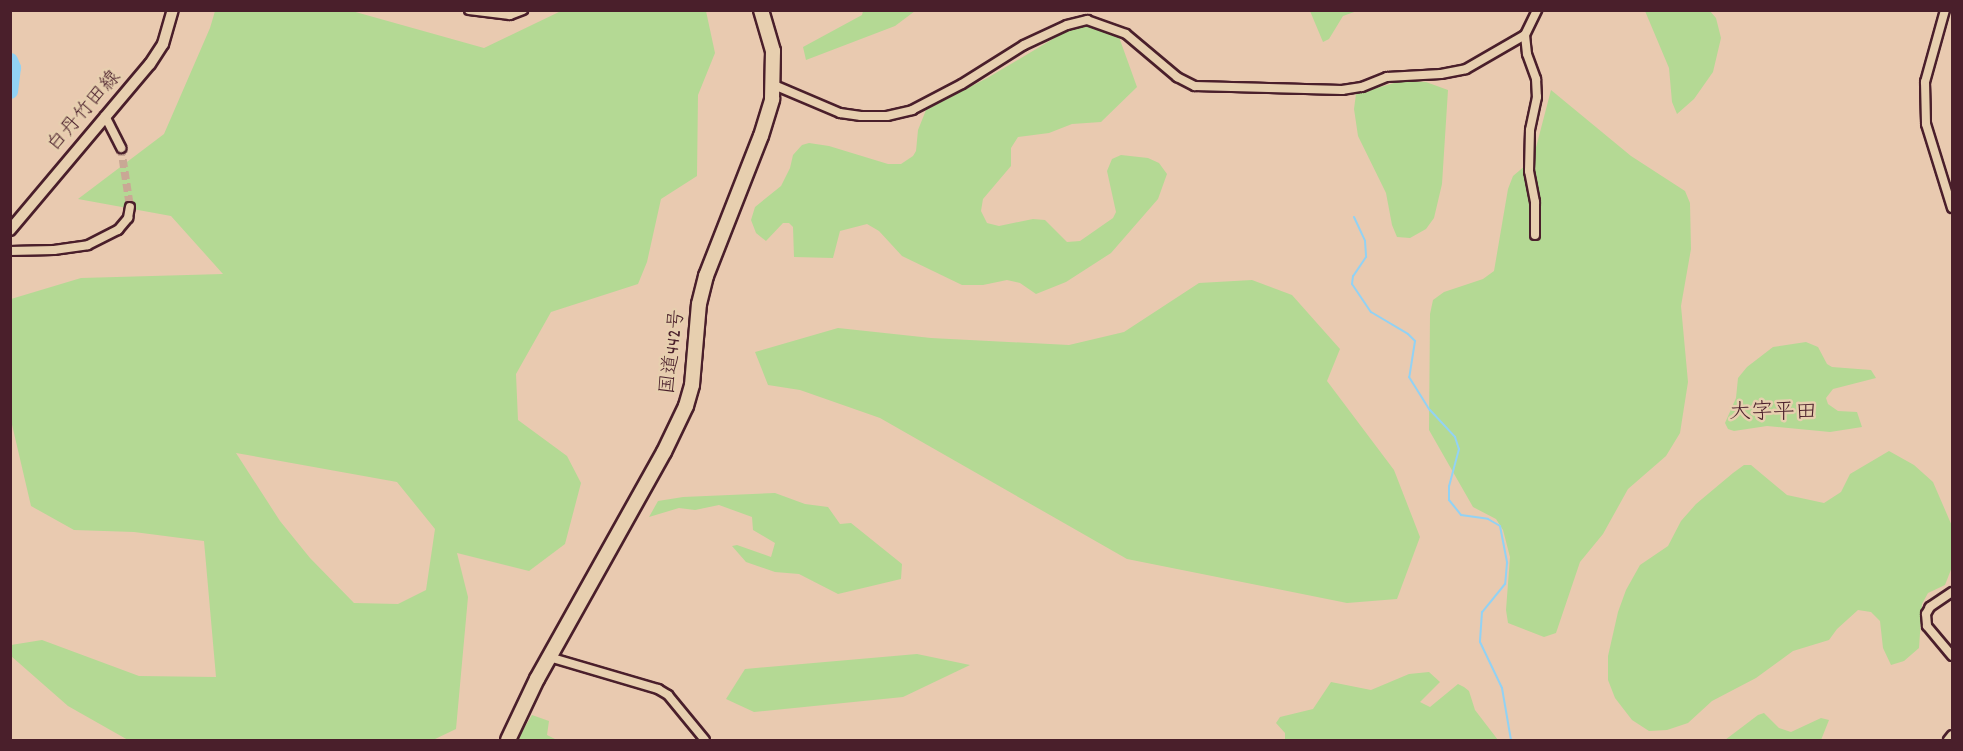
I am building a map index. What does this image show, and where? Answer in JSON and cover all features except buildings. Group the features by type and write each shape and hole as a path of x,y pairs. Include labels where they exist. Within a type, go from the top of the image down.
{"highway":[{"name":"国道442号","path":"508,741 549,657 675,432 686,406 692,385 699,304 705,276 761,136 774,85 773,51 761,10"}],"main road":[{"name":"白丹竹田線","path":"10,230 150,64 163,44 173,10"}],"street":[{"path":"469,10 510,15 524,10"},
{"path":"774,85 840,112 861,116 887,116 912,110 963,84 1024,45 1067,25 1087,20 1100,22 1126,34 1177,77 1195,86 1342,90 1362,87 1402,75 1441,74 1467,69 1525,35 1537,10"},
{"path":"1945,10 1925,82 1926,123 1953,208"},
{"path":"1525,35 1537,88 1536,113 1530,130 1529,171 1535,202 1535,235"},
{"path":"105,116 121,148"},
{"path":"10,251 54,250 88,245 118,230 128,218 130,207"},
{"path":"1953,592 1930,607 1926,614 1927,626 1953,656"},
{"path":"549,657 658,689 668,695 705,741"},
{"path":"1948,741 1953,735"}],"green space":[{"path":"215,11 352,11 484,48 561,11 706,11 715,53 698,95 697,176 661,199 647,262 638,284 551,312 516,374 518,420 567,456 581,483 565,544 529,571 457,553 468,597 456,729 433,740 128,740 68,706 11,656 11,645 42,640 139,676 216,677 204,541 134,532 74,530 31,506 10,416 11,299 81,278 223,274 171,216 78,199 164,134 210,28","holes":["236,453 397,482 435,529 426,590 398,604 354,603 310,558 280,521"]},
{"path":"863,11 915,11 895,26 806,60 803,47 862,15"},
{"path":"1310,11 1357,11 1343,16 1329,39 1323,42"},
{"path":"1645,11 1710,11 1716,18 1721,38 1713,72 1694,99 1677,114 1672,102 1669,68"},
{"path":"1099,26 1119,37 1137,87 1101,122 1072,124 1049,133 1018,137 1011,148 1011,166 983,199 981,211 987,223 999,226 1033,219 1045,220 1067,242 1080,241 1113,218 1116,212 1107,171 1112,159 1121,155 1148,158 1159,163 1167,174 1158,199 1111,253 1066,282 1036,294 1020,283 1007,280 983,285 962,285 902,256 879,231 867,224 840,231 833,258 794,257 793,227 789,223 783,223 766,241 756,233 751,220 755,207 781,186 790,168 793,155 802,145 809,143 829,146 888,164 901,164 913,156 916,151 918,130 926,110 989,77 1073,27"},
{"path":"1401,81 1426,82 1448,90 1442,184 1434,218 1426,229 1410,238 1397,237 1392,225 1386,193 1358,136 1354,109 1356,94"},
{"path":"1551,90 1631,156 1685,191 1690,203 1691,249 1681,306 1688,382 1680,433 1666,456 1628,489 1603,534 1580,562 1556,633 1544,637 1508,623 1506,610 1510,557 1503,530 1496,519 1473,507 1429,430 1430,314 1433,300 1444,292 1483,279 1494,271 1508,189 1513,176 1533,159"},
{"path":"1252,280 1292,295 1340,349 1327,381 1394,470 1420,537 1397,599 1347,603 1127,559 880,418 800,390 768,385 755,352 838,328 931,338 1069,345 1124,332 1199,283"},
{"path":"1806,342 1818,347 1827,364 1832,367 1871,370 1876,378 1833,389 1826,398 1828,404 1838,411 1857,412 1862,427 1830,432 1767,426 1734,431 1728,429 1725,423 1736,398 1738,378 1747,367 1773,347"},
{"path":"1889,451 1914,465 1933,482 1952,526 1952,567 1945,585 1928,593 1922,604 1919,648 1904,661 1891,665 1883,648 1880,621 1871,612 1858,610 1837,629 1829,640 1793,651 1756,678 1712,701 1688,723 1667,730 1649,731 1632,720 1615,698 1608,680 1608,656 1618,612 1626,590 1640,565 1668,546 1681,521 1696,504 1744,465 1751,465 1787,495 1824,503 1841,492 1850,474"},
{"path":"775,493 805,504 828,507 840,524 851,523 902,564 901,579 838,594 799,574 775,572 746,562 732,546 737,545 771,557 775,543 753,530 752,517 719,505 695,510 679,508 649,517 658,501 683,497"},
{"path":"917,654 970,665 903,697 754,712 726,699 745,669"},
{"path":"1429,672 1440,682 1420,702 1430,707 1458,684 1469,691 1475,710 1498,740 1285,740 1285,733 1276,723 1280,717 1313,709 1331,682 1371,690 1409,674"},
{"path":"1764,713 1779,728 1791,732 1821,718 1829,720 1821,740 1725,740"},
{"path":"532,715 549,721 547,735 557,740 517,740"}],"waterway":[{"path":"10,60 13,67 10,91"},
{"path":"1354,217 1365,241 1366,257 1353,276 1352,284 1371,312 1408,334 1415,341 1409,377 1430,410 1455,437 1459,449 1449,486 1449,500 1461,515 1488,519 1500,526 1507,563 1505,584 1482,612 1480,642 1502,688 1511,740"}],"tunnel":[{"path":"121,148 130,207"}],"district":[{"name":"大字平田","path":"1773,414"}]}
